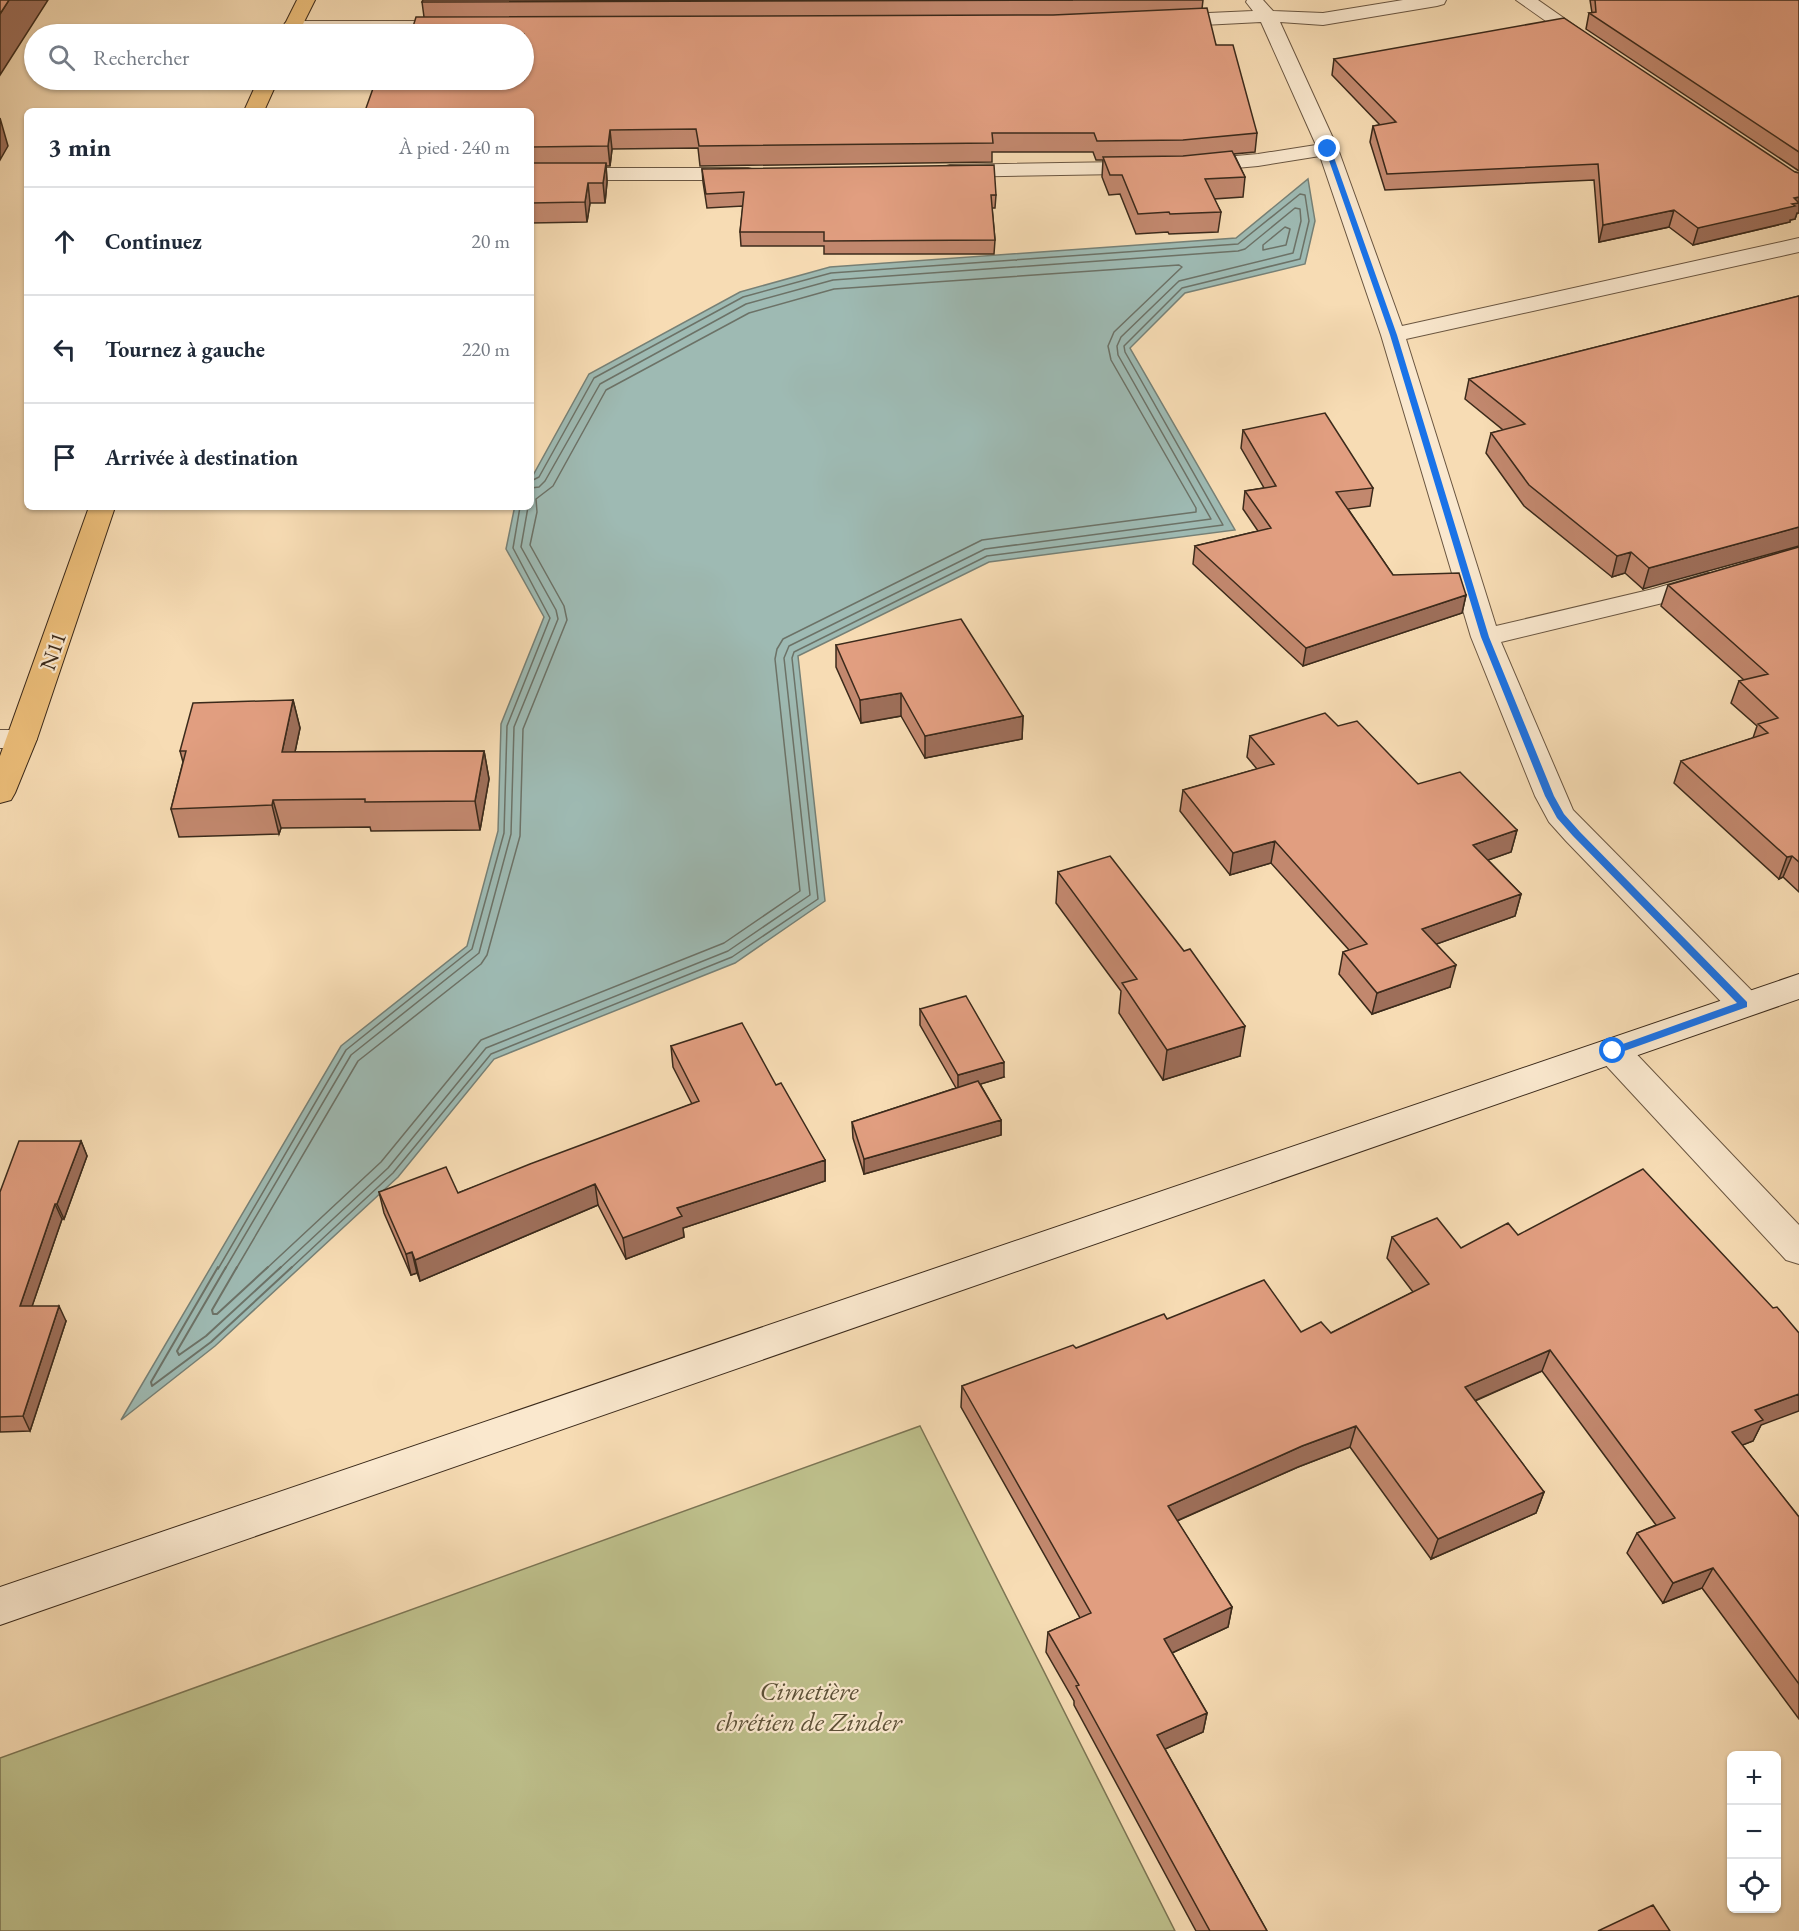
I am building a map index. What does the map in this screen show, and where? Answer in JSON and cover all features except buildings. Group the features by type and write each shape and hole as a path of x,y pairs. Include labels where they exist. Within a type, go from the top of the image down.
{"main road":[{"path":"294,24 306,0"},
{"path":"255,108 263,90"},
{"name":"N11","path":"0,793 11,739 101,510"}],"street":[{"path":"1254,0 1268,16 1328,149 1393,335 1485,637 1550,796 1560,815 1744,1004"},
{"path":"1148,21 1268,16 1323,19 1437,0"},
{"path":"1525,0 1603,52"},
{"path":"935,171 1181,167 1258,160 1328,149"},
{"path":"534,174 772,174"},
{"path":"1393,335 1799,245"},
{"path":"1485,637 1661,595 1735,574"},
{"path":"0,1606 1799,986"},
{"path":"1613,1051 1799,1249"}],"green space":[{"name":"Cimetière chrétien de Zinder","path":"920,1426 1175,1931 0,1931 0,1758"}],"water":[{"path":"1308,179 1315,221 1305,264 1185,293 1130,348 1235,530 989,562 798,656 825,901 735,963 494,1059 398,1177 215,1346 121,1420 341,1046 467,946 498,831 501,724 544,617 506,549 514,510 534,510 534,474 589,374 740,292 830,267 1236,238"}],"route":[{"path":"1328,149 1393,335 1485,637 1550,796 1560,815 1577,834 1744,1004 1613,1051"}]}
